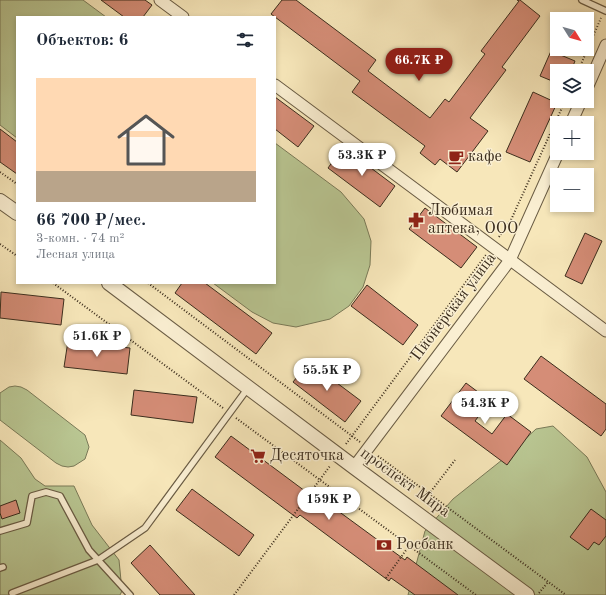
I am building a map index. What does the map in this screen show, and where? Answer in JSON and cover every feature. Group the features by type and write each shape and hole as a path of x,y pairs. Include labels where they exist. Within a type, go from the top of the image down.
{"street":[{"path":"160,0 182,16"},
{"path":"594,72 606,45"},
{"path":"276,87 606,331"},
{"name":"Пионерская улица","path":"354,467 510,260 555,160"},
{"path":"0,201 16,213"},
{"name":"проспект Мира","path":"110,284 527,595"}],"lane":[{"path":"582,0 605,10"},
{"path":"12,593 98,560 145,528 248,388"},
{"path":"0,532 27,523 32,496 46,492 60,496 89,550 130,595"}],"path":[{"path":"581,64 605,10"},
{"path":"234,595 511,220 561,108"},
{"path":"0,172 16,183"},
{"path":"0,244 16,255"},
{"path":"54,284 225,409"},
{"path":"149,284 368,449 566,595"},
{"path":"234,416 476,595"},
{"path":"429,494 454,460"},
{"path":"386,578 409,546"},
{"path":"538,595 548,582"}],"green space":[{"path":"0,0 83,0 105,16 16,16 16,137 0,125"},
{"path":"276,144 341,192 364,219 371,241 370,265 363,287 349,306 330,319 296,327 273,323 252,312 214,284 276,284"},
{"path":"15,386 27,390 85,435 89,447 85,459 74,466 62,466 0,420 0,393 9,387"},
{"path":"553,426 587,457 606,492 606,595 408,595 425,531 453,499 507,456 536,429"},
{"path":"0,440 21,458 35,479 45,486 74,486 92,525 119,560 122,591 120,595 0,595"}],"building":[{"path":"101,0 145,0 152,5 144,16 123,16"},
{"path":"282,0 296,0 376,60 368,71 430,118 445,99 449,102 485,54 481,51 519,1 517,0 520,0 540,16 502,67 506,70 470,118 488,131 457,172 440,159 435,165 420,153 425,146 352,92 360,81 276,18 276,16 271,14"},
{"path":"550,53 550,56 563,56 575,61 574,64 550,64 550,80 540,76"},
{"path":"533,92 550,100 550,108 555,108 530,162 506,152"},
{"path":"276,98 314,126 298,147 276,130"},
{"path":"0,129 16,141 16,173 0,162"},
{"path":"343,147 395,186 380,207 328,168"},
{"path":"425,208 477,247 461,268 409,229"},
{"path":"585,233 602,241 582,284 565,276"},
{"path":"181,284 206,284 272,333 256,354 175,293"},
{"path":"367,285 418,325 403,345 351,306"},
{"path":"1,292 64,299 61,325 0,318"},
{"path":"68,341 130,348 127,374 64,367"},
{"path":"541,356 606,404 606,429 601,436 524,379"},
{"path":"309,362 361,401 345,422 293,382"},
{"path":"466,383 490,401 475,421 492,434 507,414 531,432 507,465 441,416"},
{"path":"134,390 197,397 193,423 131,415"},
{"path":"231,436 313,497 315,494 405,560 407,557 458,595 415,595 391,578 389,581 300,515 297,518 215,457"},
{"path":"192,489 254,535 239,556 176,510"},
{"path":"16,500 20,513 2,519 0,506"},
{"path":"591,509 606,520 606,536 599,545 594,542 588,550 570,537"},
{"path":"150,545 195,595 160,595 131,563"}],"place":[{"name":"кафе","path":"456,157"},
{"name":"Любимая аптека, ООО","path":"416,220"},
{"name":"Десяточка","path":"258,456"},
{"name":"Росбанк","path":"384,545"}]}
